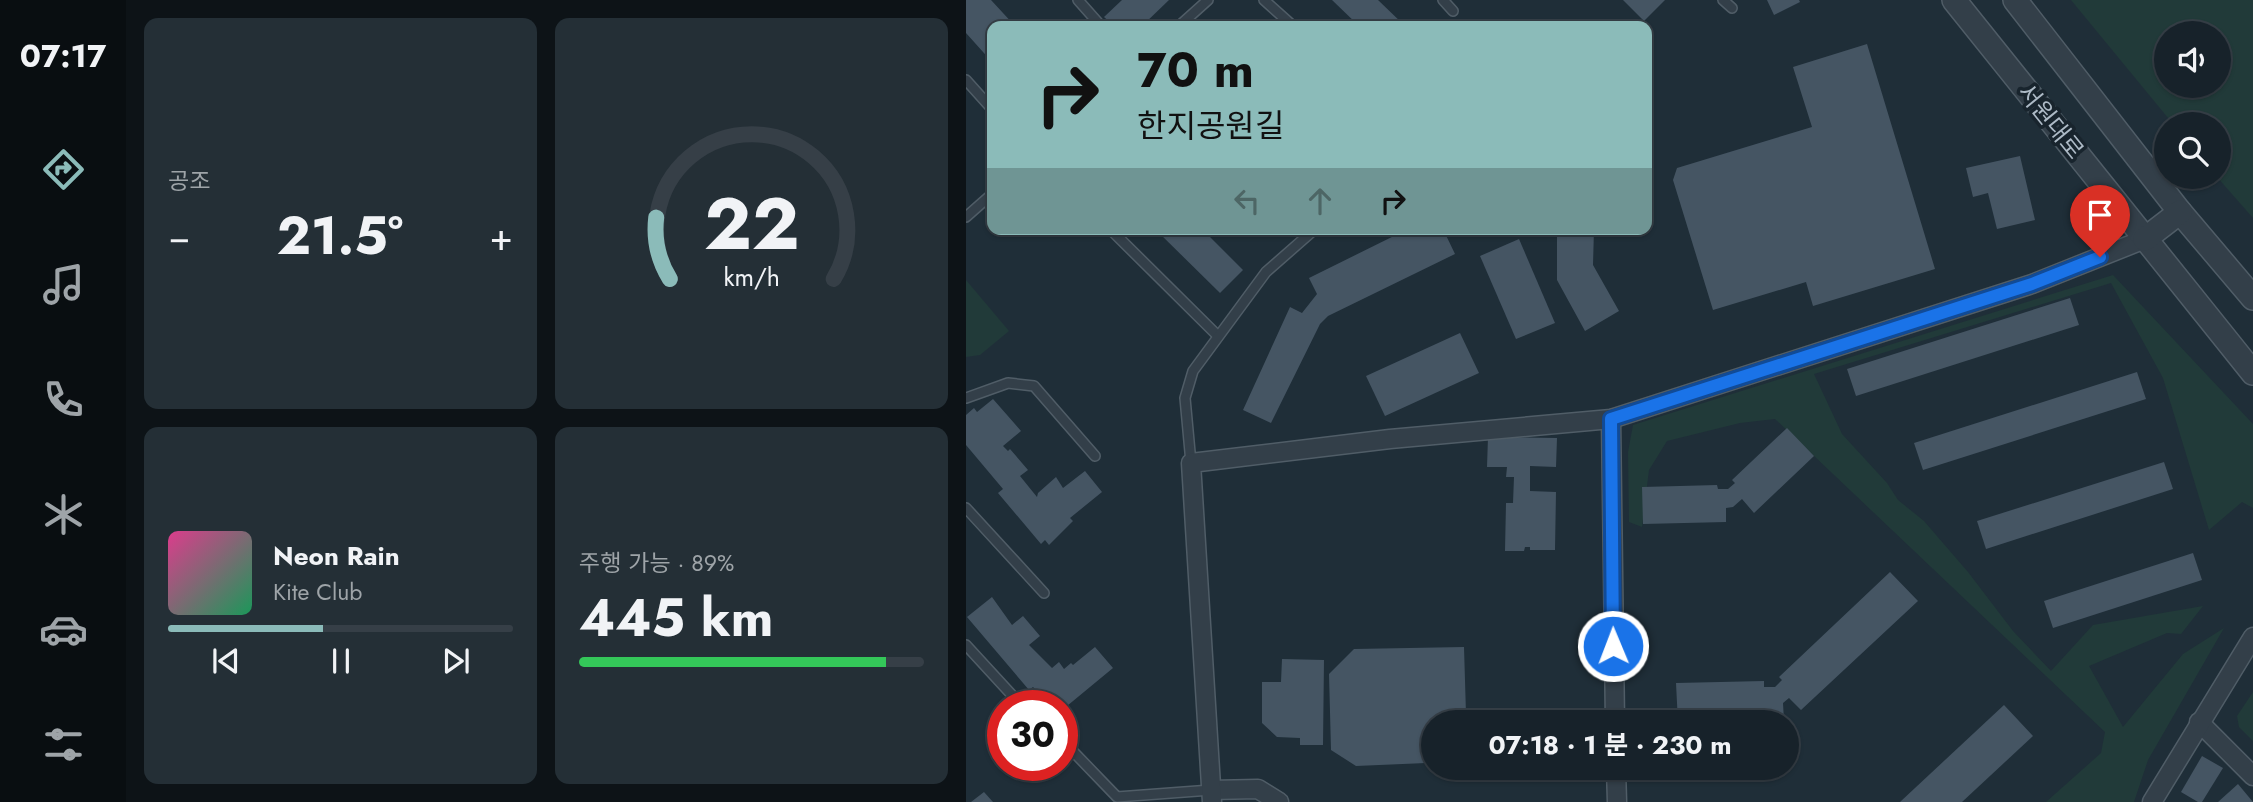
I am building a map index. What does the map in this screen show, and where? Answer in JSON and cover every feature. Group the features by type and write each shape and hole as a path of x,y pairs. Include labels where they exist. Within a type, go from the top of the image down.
{"street":[{"name":"서원대로","path":"1954,0 2253,373"},
{"name":"서원대로","path":"2015,0 2180,212 2253,298"},
{"path":"1279,802 1258,789 1212,796 1191,463 1390,439 1611,419 2032,284 2145,239 2180,212"},
{"path":"1611,419 1615,710"},
{"path":"2152,802 2253,637"},
{"path":"2199,722 2253,776"},
{"path":"1616,780 1617,802"}],"lane":[{"path":"1078,0 1097,21"},
{"path":"1185,21 1209,0"},
{"path":"1264,0 1287,21"},
{"path":"1443,0 1453,11"},
{"path":"1723,0 1732,8"},
{"path":"966,80 987,103"},
{"path":"966,217 987,198"},
{"path":"1116,235 1218,335"},
{"path":"1191,463 1185,398 1193,371 1266,271 1308,235"},
{"path":"966,398 1008,383 1034,386 1095,456"},
{"path":"966,508 1044,593"},
{"path":"966,645 1007,690"},
{"path":"1078,757 1117,797 1137,799 1212,796"}],"green space":[{"path":"2071,0 2253,0 2253,218 2228,189 2231,189 2231,112 2163,112"},
{"path":"2113,275 2253,424 2253,508 2242,502 2209,530 2163,378 2111,283 1814,374 1842,434 1887,483 1898,500 1924,521 1968,572 2013,631 2051,671 2093,625 2203,606 2181,634 2167,633 2089,666 2123,727 2183,654 2224,628 2148,760 2134,802 2046,802 2101,753 2105,732 1775,419 1740,423 1667,441 1649,470 1642,527 1629,522 1628,452 1633,425"},
{"path":"966,280 1009,331 980,355 966,357"},
{"path":"2253,692 2253,741 2239,727 2237,716"}],"building":[{"path":"966,0 991,0 1010,21 987,21 987,56 966,33"},
{"path":"1122,0 1169,0 1147,21 1108,21 1104,17"},
{"path":"1332,0 1378,0 1400,21 1354,21"},
{"path":"1623,0 1665,0 1644,21"},
{"path":"1767,0 1799,0 1800,2 1774,15"},
{"path":"1867,44 1935,269 1813,306 1806,282 1713,310 1673,180 1677,168 1812,127 1793,67"},
{"path":"2020,156 2035,220 1997,229 1988,193 1973,197 1966,168"},
{"path":"1161,235 1208,235 1243,270 1220,293"},
{"path":"1396,235 1446,235 1455,254 1328,316 1320,324 1271,423 1243,410 1290,307 1302,313 1317,294 1309,278"},
{"path":"1557,235 1594,235 1593,265 1619,311 1585,331 1557,280"},
{"path":"1519,239 1555,323 1516,339 1480,256"},
{"path":"2070,298 2079,325 1856,396 1847,369"},
{"path":"1460,333 1479,373 1385,416 1366,376"},
{"path":"2137,372 2146,399 1923,470 1914,443"},
{"path":"993,399 1021,431 1003,446 1008,451 1010,449 1028,470 1020,476 1037,497 1056,477 1063,488 1085,471 1102,492 1070,518 1073,521 1049,545 1045,540 1041,544 998,493 1003,489 966,445 966,415 974,408 977,412"},
{"path":"1787,428 1814,456 1754,513 1742,499 1733,507 1726,508 1726,522 1643,524 1642,487 1717,485 1718,489 1728,489 1735,483 1732,480"},
{"path":"1488,437 1557,438 1556,467 1530,466 1530,491 1556,492 1555,550 1530,550 1530,547 1525,547 1524,551 1505,551 1506,503 1513,503 1514,477 1506,477 1507,467 1487,467"},
{"path":"2164,462 2173,489 1986,549 1977,521"},
{"path":"2193,553 2202,580 2053,628 2044,601"},
{"path":"1890,572 1918,601 1801,710 1789,698 1783,703 1783,710 1677,710 1676,683 1764,681 1764,687 1775,687 1782,680 1779,677"},
{"path":"992,597 1012,625 1023,616 1040,636 1029,645 1052,668 1059,662 1064,669 1071,663 1073,665 1095,647 1113,668 1078,697 1078,690 1036,690 1033,687 1029,690 967,617"},
{"path":"1464,647 1466,710 1421,710 1421,763 1356,766 1331,750 1329,674 1354,649"},
{"path":"1282,659 1324,660 1323,745 1300,745 1300,738 1277,737 1262,723 1262,682 1281,682"},
{"path":"2004,705 2033,736 1962,802 1900,802"},
{"path":"2202,756 2223,768 2202,802 2198,802 2181,792"},
{"path":"2238,784 2253,802 2218,802"},
{"path":"984,792 993,802 971,802"}],"route":[{"path":"1613,646 1611,419 2032,284 2100,257"}]}
